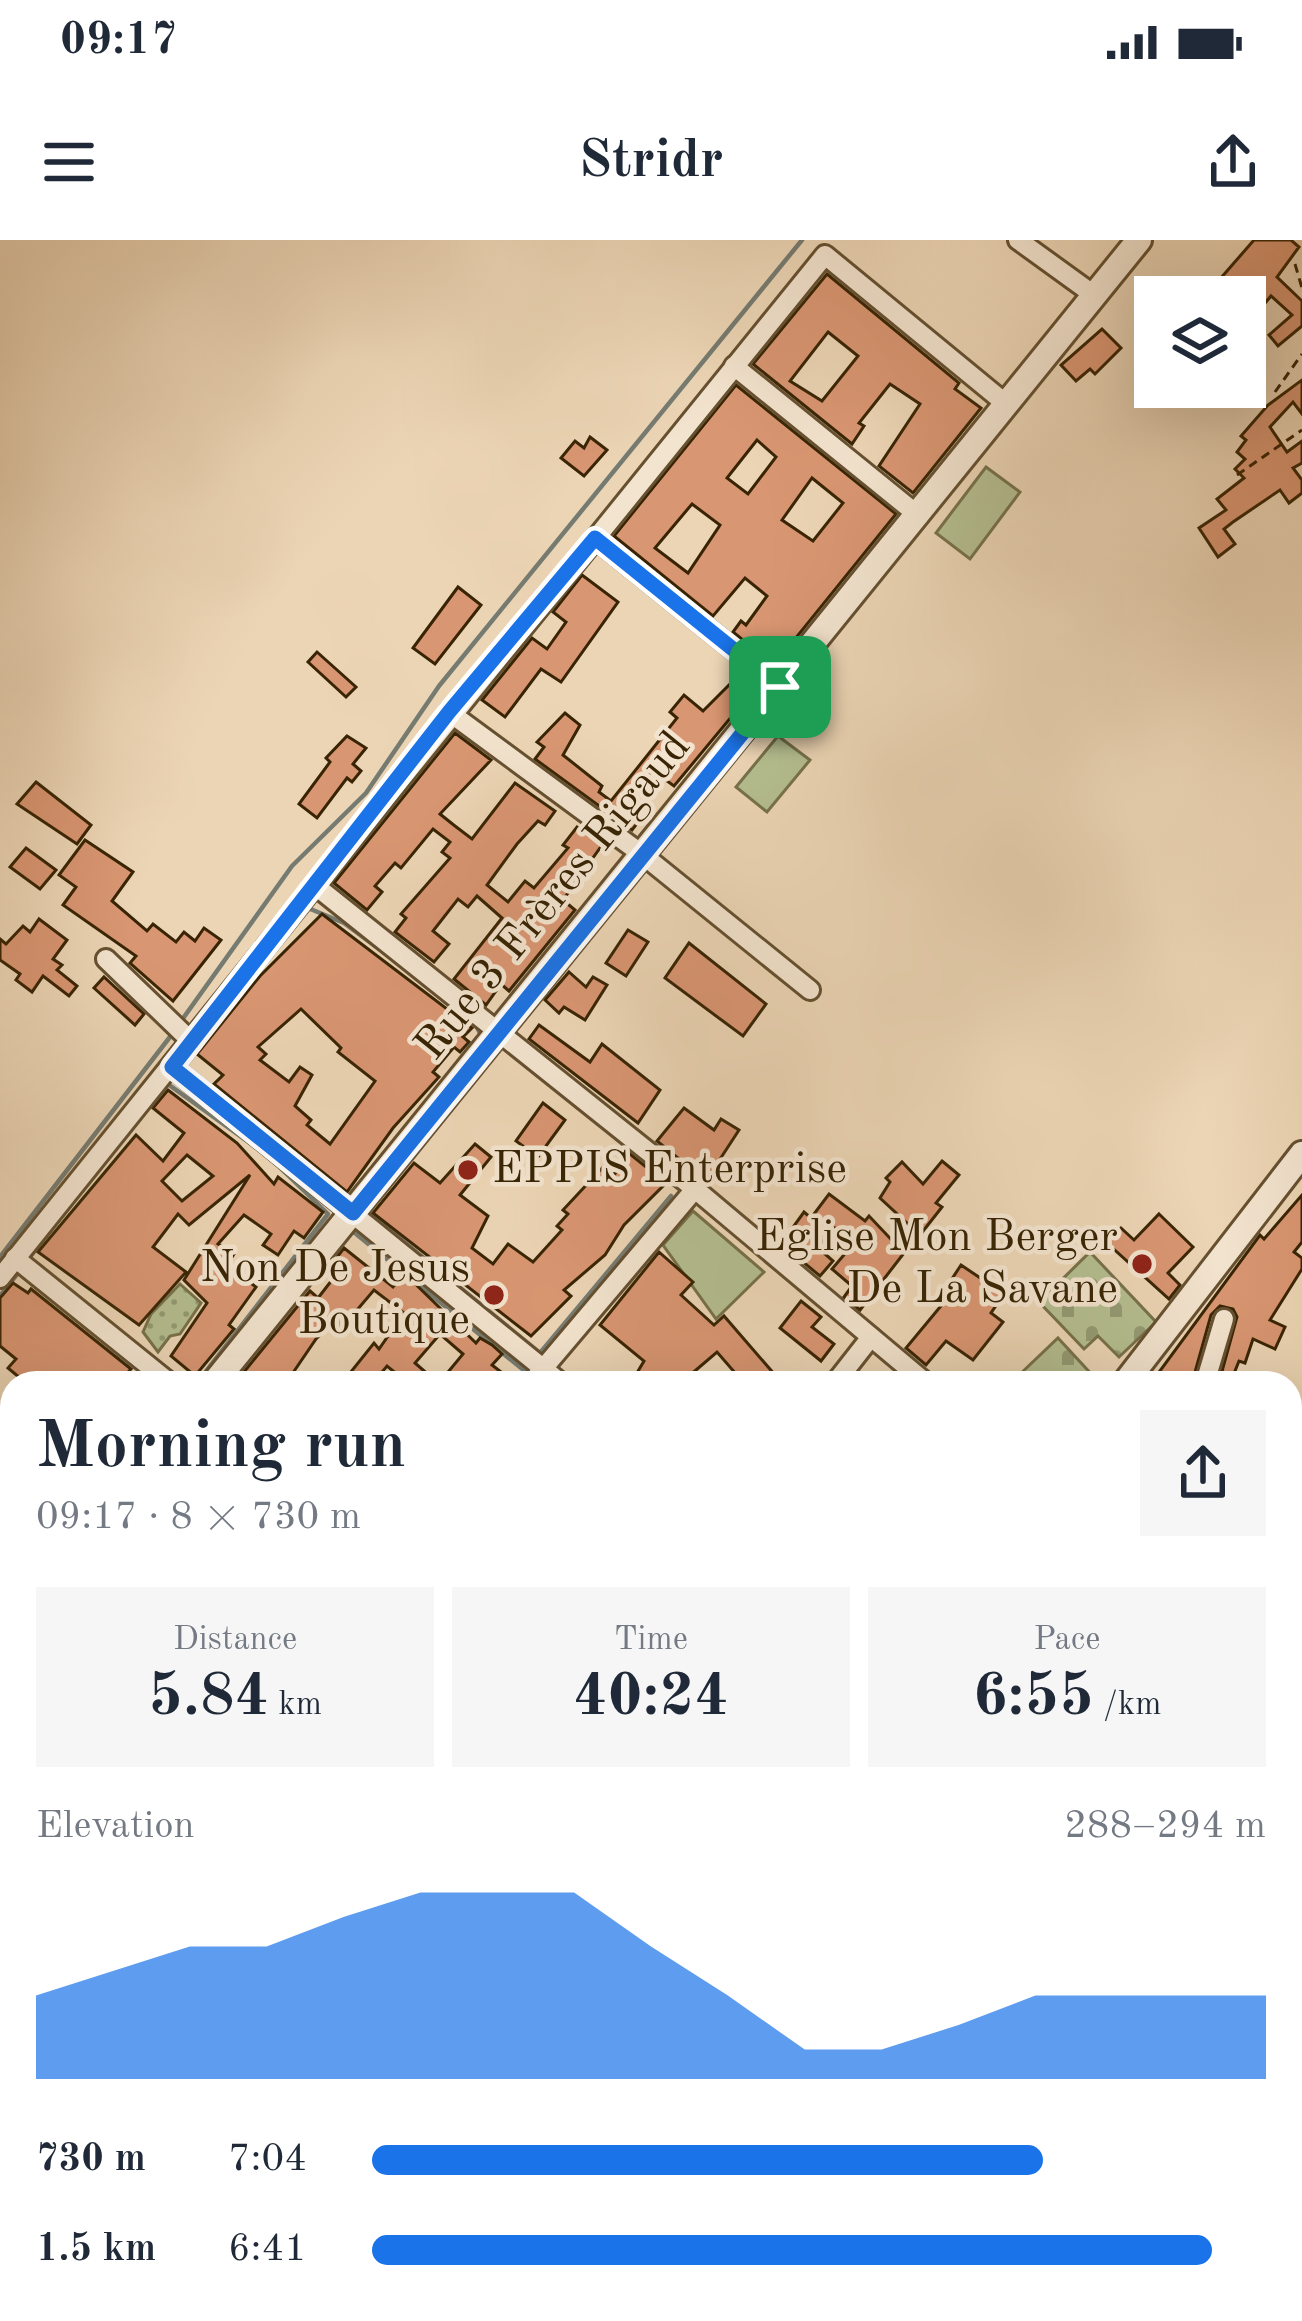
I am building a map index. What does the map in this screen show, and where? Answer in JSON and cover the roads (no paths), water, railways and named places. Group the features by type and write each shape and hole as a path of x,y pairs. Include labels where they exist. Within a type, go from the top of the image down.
{"street":[{"path":"1018,240 1094,295"},
{"name":"Rue 3 Frères Rigaud","path":"224,1371 1139,240"},
{"path":"0,1278 317,886 449,712 825,256 1005,403"},
{"path":"734,366 919,516"},
{"path":"595,538 780,687"},
{"path":"449,712 643,855 810,990"},
{"path":"317,886 695,1189 912,1371"},
{"path":"106,959 193,1042"},
{"path":"172,1067 353,1213 532,1371"},
{"path":"1134,1371 1302,1154"},
{"path":"542,1371 695,1189"},
{"path":"16,1258 155,1371"},
{"path":"1209,1371 1224,1319"},
{"path":"844,1371 871,1337"}],"waterway":[{"path":"179,1024 292,866 366,793 439,686 802,240"},
{"path":"308,908 344,923 472,1018 481,1035 345,1201 183,1069 308,908"},
{"path":"0,1257 173,1033"},
{"path":"165,1082 268,1156 328,1214 206,1371"},
{"path":"371,1215 540,1353 671,1196"},
{"path":"30,1257 74,1200"},
{"path":"350,1229 525,1371"},
{"path":"0,1296 18,1273"}],"place":[{"name":"EPPIS Enterprise","path":"468,1170"},
{"name":"Eglise Mon Berger De La Savane","path":"1142,1264"},
{"name":"Non De Jesus Boutique","path":"494,1295"}]}
